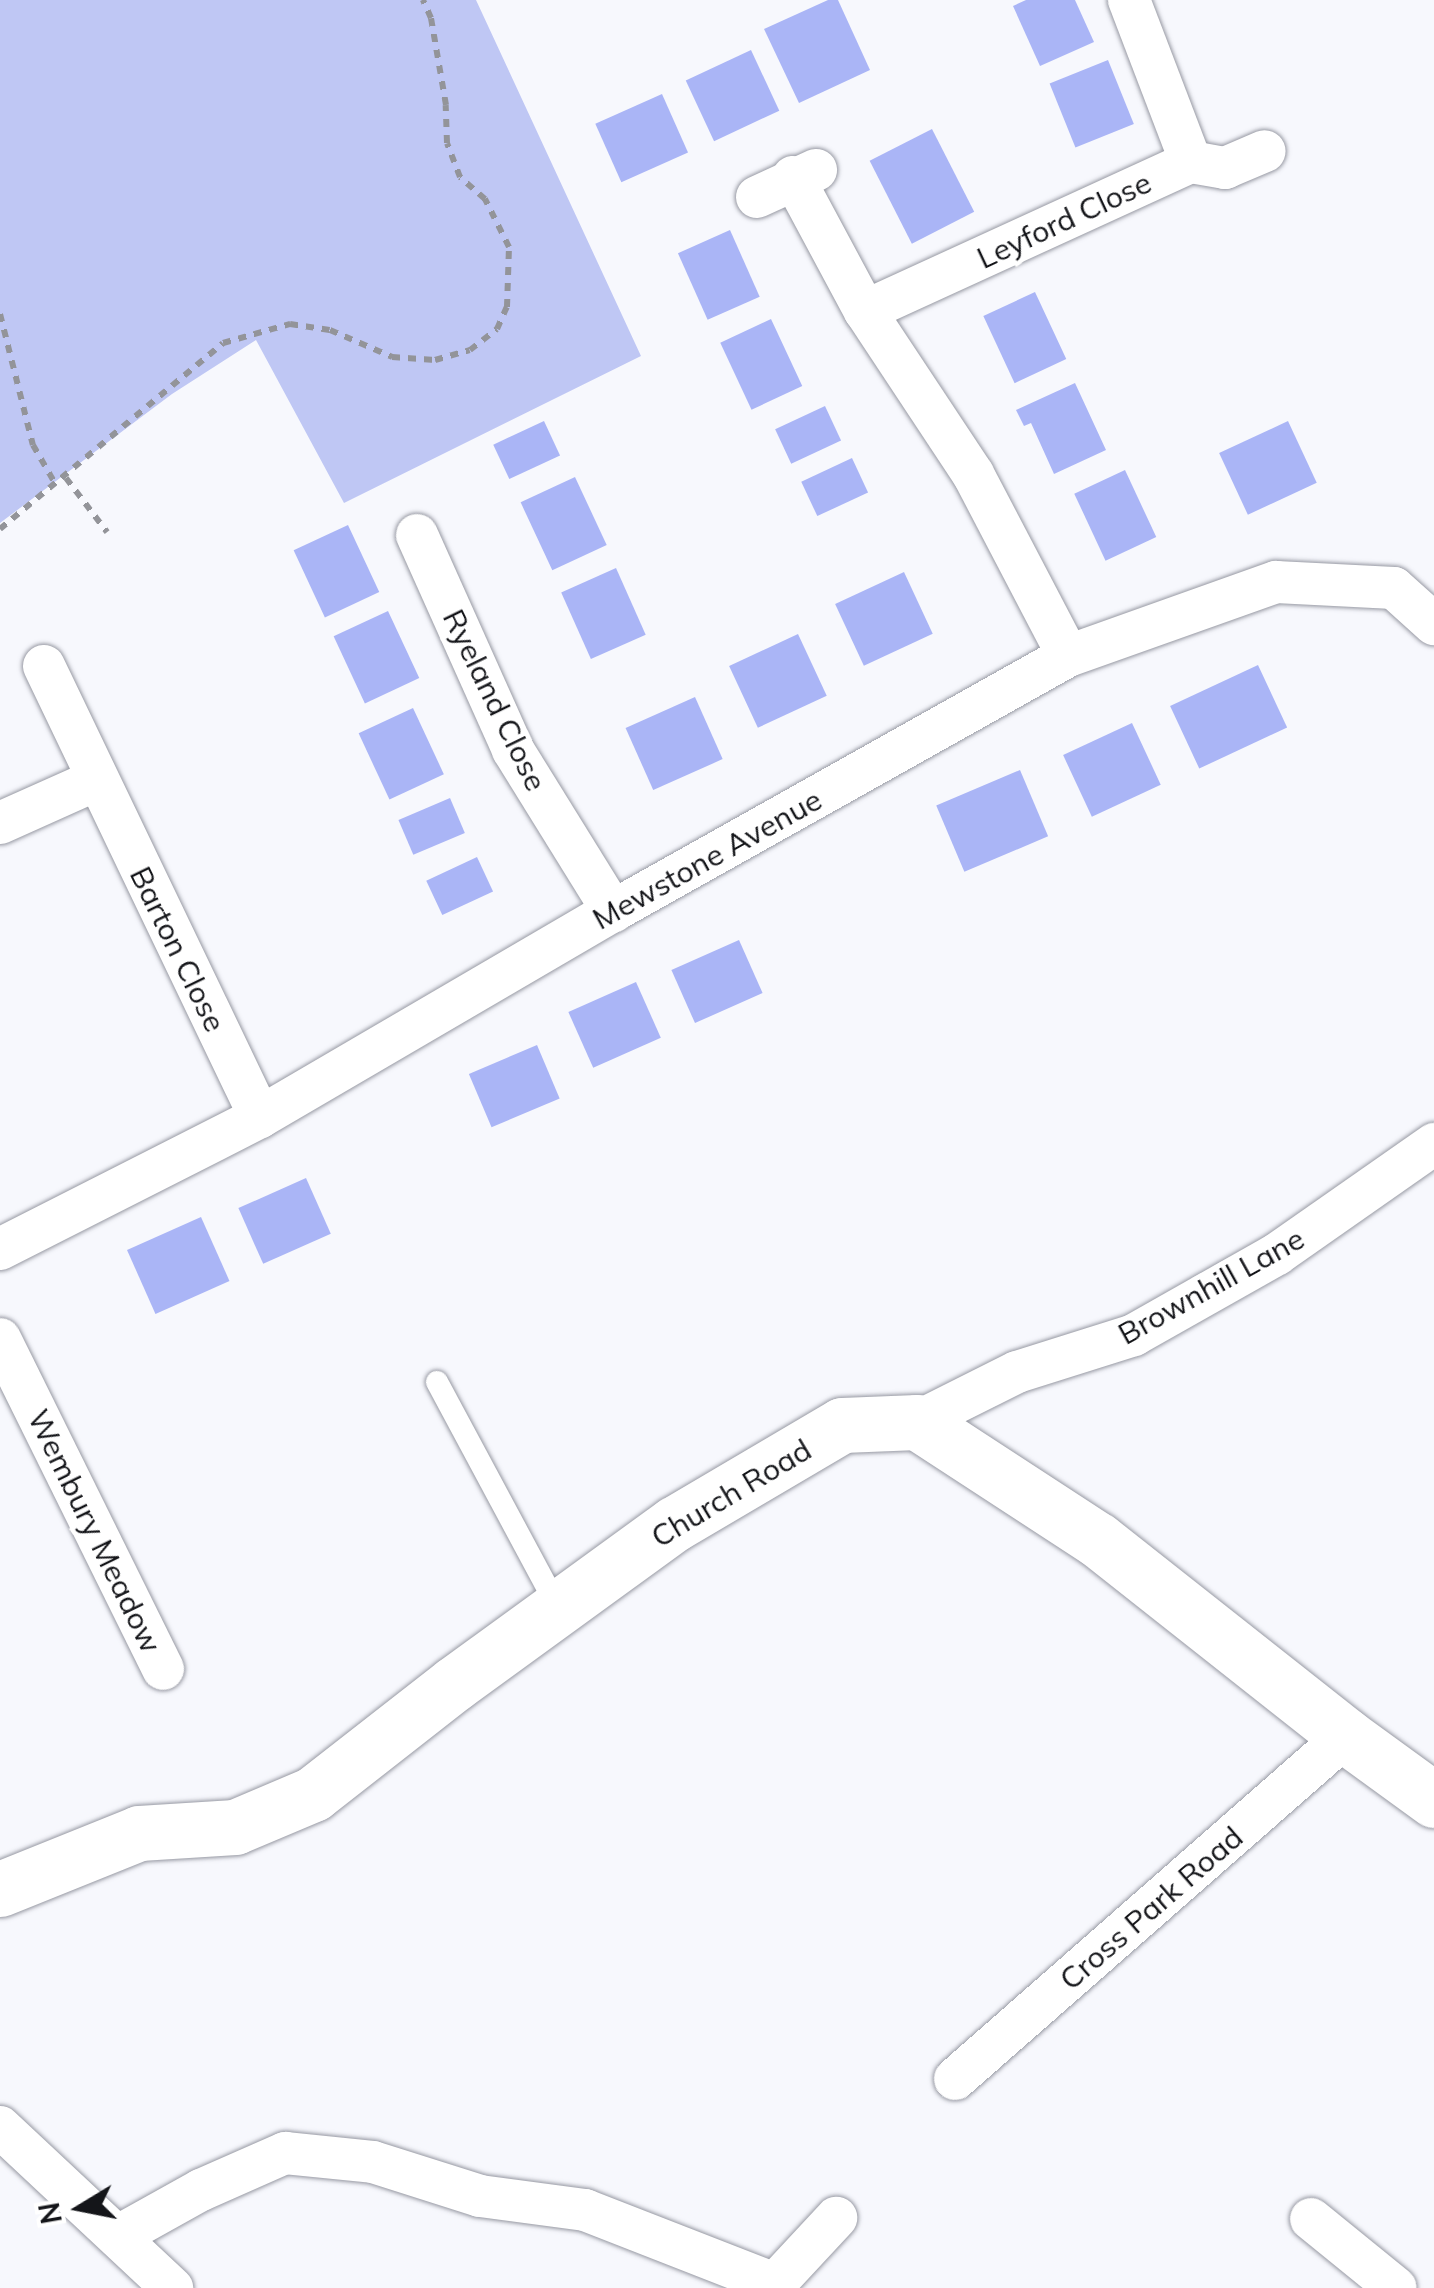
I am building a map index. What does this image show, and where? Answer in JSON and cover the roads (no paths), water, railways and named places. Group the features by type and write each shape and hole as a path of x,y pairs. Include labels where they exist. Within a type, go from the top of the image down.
{"street":[{"path":"1129,0 1191,162"},
{"name":"Leyford Close","path":"865,310 1191,162 1226,168 1265,150"},
{"path":"789,181 865,310 973,474 1068,656"},
{"name":"Ryeland Close","path":"417,535 514,750 613,911"},
{"name":"Mewstone Avenue","path":"0,1249 260,1118 613,911 1068,656 1276,582 1394,588 1434,624"},
{"name":"Barton Close","path":"44,666 260,1118"},
{"path":"0,823 96,780"},
{"name":"Brownhill Lane","path":"917,1422 1017,1372 1134,1334 1277,1254 1434,1144"},
{"name":"Wembury Meadow","path":"0,1338 163,1669"},
{"path":"917,1422 1098,1540 1346,1736 1434,1800"},
{"name":"Church Road","path":"0,1889 139,1833 235,1827 313,1794 674,1524 842,1425 917,1422"},
{"name":"Cross Park Road","path":"955,2079 1346,1736"},
{"path":"0,2127 172,2288"},
{"path":"120,2236 201,2190 284,2154 373,2162 480,2196 585,2210 773,2286 836,2218"},
{"path":"1312,2219 1396,2288"}],"lane":[{"path":"437,1382 558,1608"}]}
